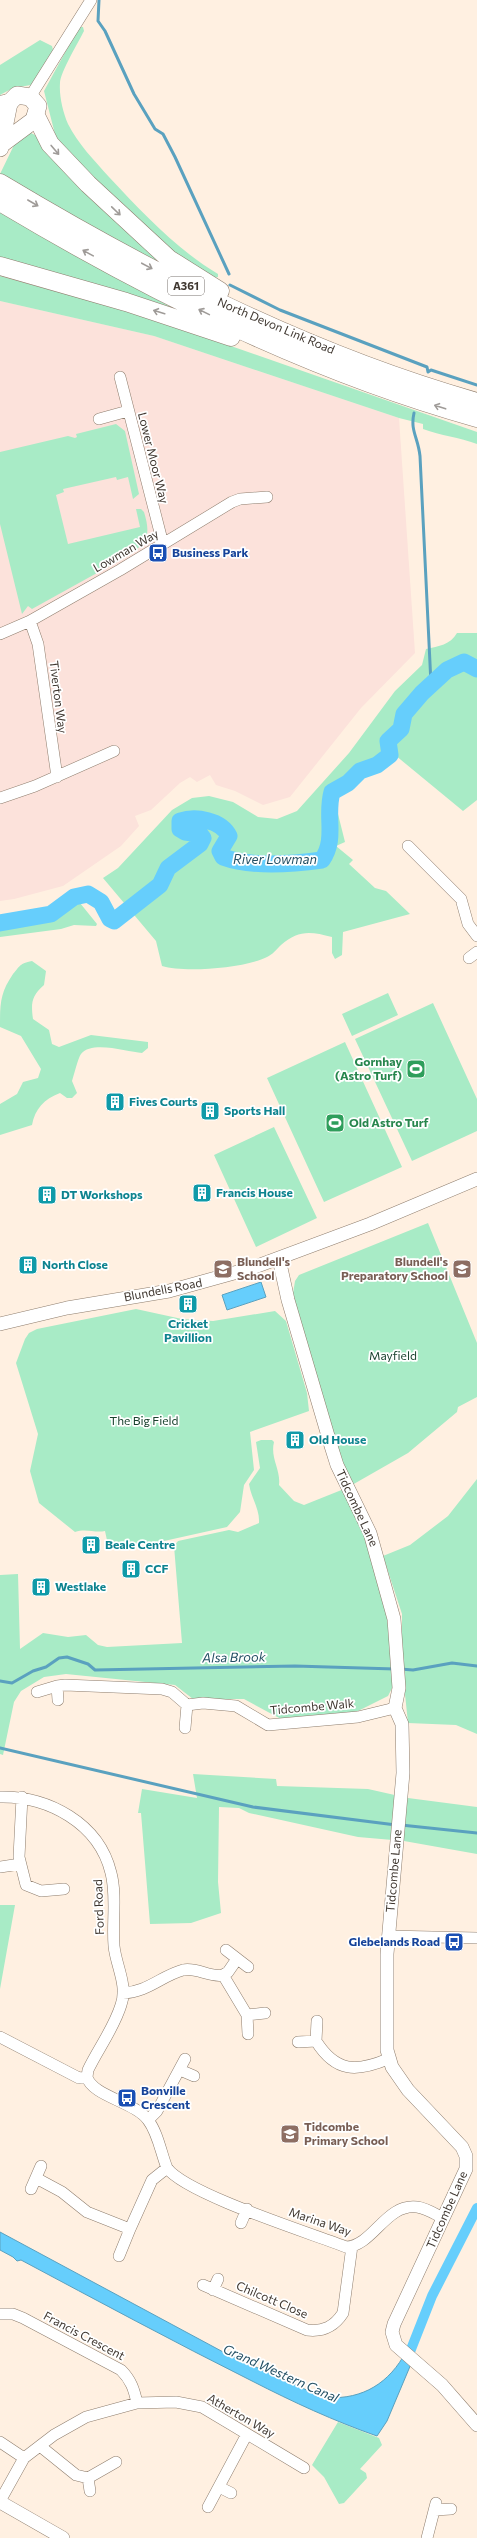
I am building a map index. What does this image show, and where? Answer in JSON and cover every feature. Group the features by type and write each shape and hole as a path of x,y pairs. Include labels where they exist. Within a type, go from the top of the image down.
{"highway":[{"path":"36,116 44,135 58,154 169,259 213,288 381,370"},
{"name":"North Devon Link Road","path":"0,183 97,239 178,282 281,330 381,370 477,402"},
{"name":"North Devon Link Road","path":"0,202 162,292 266,341 413,399 477,418"},
{"path":"0,266 126,302 267,350 329,367"}],"main road":[{"path":"17,95 30,98 38,106 34,120 1,146 4,104 17,95"}],"street":[{"path":"30,98 91,0"},
{"name":"Lower Moor Way","path":"120,377 163,544"},
{"path":"99,419 128,411"},
{"name":"Lowman Way","path":"0,634 30,621 232,502 240,499 267,497"},
{"name":"Tiverton Way","path":"30,621 38,644 57,777"},
{"path":"0,798 57,777 114,751"},
{"path":"408,846 461,899 468,924 477,936"},
{"name":"Blundells Road","path":"0,1324 66,1308 181,1289 279,1258 477,1179"},
{"name":"Tidcombe Lane","path":"279,1258 288,1300 337,1465 361,1513 376,1550 394,1619 399,1688 395,1708 402,1724 401,1808 388,1936 386,2026 388,2058 392,2067 408,2090 462,2147 466,2156 466,2169 394,2324 393,2339 401,2350 446,2390 477,2425"},
{"path":"37,1692 57,1686 73,1684 83,1687 125,1686 162,1689 172,1692 187,1706 185,1728"},
{"path":"57,1686 58,1700"},
{"name":"Tidcombe Walk","path":"187,1706 203,1704 236,1706 268,1725 286,1722 358,1717 395,1708"},
{"name":"Ford Road","path":"0,1797 22,1797 42,1801 63,1812 89,1831 106,1859 112,1881 114,1945 123,1993 121,2006 88,2070 87,2077"},
{"path":"22,1797 20,1864 29,1888 41,1891 64,1889"},
{"path":"0,1867 20,1864"},
{"path":"388,1936 477,1938"},
{"path":"226,1950 248,1967"},
{"path":"123,1993 138,1992 183,1970 197,1970 223,1975 228,1972 237,1959"},
{"path":"223,1975 247,2015 248,2034"},
{"path":"247,2015 265,2013"},
{"path":"317,2021 316,2041 327,2054 347,2068 361,2068 388,2058"},
{"path":"0,2037 79,2078 87,2077 92,2087 141,2112 148,2120 167,2168 152,2180 118,2256"},
{"path":"298,2042 316,2041"},
{"path":"148,2120 157,2111 185,2058"},
{"path":"180,2070 194,2076"},
{"path":"31,2189 42,2166"},
{"name":"Marina Way","path":"167,2168 177,2178 212,2197 346,2246 358,2244 379,2224 408,2207 421,2208 443,2218"},
{"path":"36,2178 62,2192 87,2212 130,2229"},
{"path":"241,2223 247,2209"},
{"name":"Chilcott Close","path":"203,2284 213,2290 307,2330 323,2330 335,2323 342,2313 352,2246"},
{"path":"213,2290 218,2279"},
{"name":"Francis Crescent","path":"0,2314 13,2314 23,2318 121,2370 128,2377 134,2389 137,2403"},
{"name":"Atherton Way","path":"0,2501 24,2458 69,2425 86,2417 137,2403 176,2402 202,2408 304,2468"},
{"path":"208,2507 247,2434"},
{"path":"0,2442 24,2458"},
{"path":"40,2446 76,2475 88,2478 116,2462"},
{"path":"285,2470 291,2460"},
{"path":"88,2478 90,2490"},
{"path":"219,2487 231,2493"},
{"path":"0,2501 62,2538"},
{"path":"427,2538 435,2507 451,2509"}],"shaded area":[{"path":"0,301 154,336 399,418 415,653 361,708 290,797 263,805 235,791 216,785 210,775 197,782 190,777 180,783 151,810 135,816 139,826 121,846 63,886 14,899 0,901"}],"green space":[{"path":"79,27 83,27 84,31 66,65 60,83 61,99 68,124 81,145 92,158 147,216 174,242 218,274 218,277 213,278 200,271 160,241 78,163 56,138 44,91"},
{"path":"40,40 52,46 53,50 31,85 13,88 0,95 0,65"},
{"path":"31,133 37,136 174,274 0,174 16,141"},
{"path":"0,212 185,315 0,263"},
{"path":"0,276 142,315 477,432 477,444 423,429 423,424 399,418 154,336 0,301"},
{"path":"116,424 125,431 139,494 133,499 128,477 117,480 116,477 63,489 64,492 56,495 68,544 140,527 136,509 141,509 144,512 147,528 145,540 138,549 124,558 32,609 28,606 22,614 0,524 0,452 68,436 75,438 77,437 76,434"},
{"path":"457,633 477,633 477,800 463,811 395,755 349,787 335,802 345,842 336,846 353,860 349,864 375,888 386,891 410,914 343,932 342,955 335,959 332,953 332,937 305,933 299,934 287,940 269,956 245,964 230,967 200,969 172,968 162,966 156,941 103,878 118,868 172,810 192,798 209,796 233,802 258,817 277,819 297,811 349,753 395,691 422,665 426,649 448,643"},
{"path":"80,903 97,924 96,926 74,925 61,929 0,937 0,927 51,917"},
{"path":"32,961 46,971 44,985 33,1000 33,1019 49,1030 52,1044 59,1047 91,1035 148,1042 148,1048 142,1053 101,1047 86,1050 81,1054 76,1067 72,1081 77,1093 72,1098 67,1098 60,1093 54,1095 38,1109 32,1125 0,1135 0,1104 17,1094 23,1082 38,1078 41,1069 21,1036 0,1027 1,1005 5,987 13,974 22,964"},
{"path":"388,993 398,1015 352,1036 342,1014"},
{"name":"Gornhay (Astro Turf)","path":"433,1003 477,1099 477,1131 412,1161 355,1039"},
{"name":"Old Astro Turf","path":"345,1042 402,1167 324,1202 267,1078"},
{"path":"274,1127 317,1218 256,1247 214,1155"},
{"name":"Mayfield","path":"428,1223 477,1343 477,1397 458,1407 457,1412 408,1453 352,1485 340,1463 292,1300 295,1281 299,1275"},
{"name":"The Big Field","path":"136,1309 182,1319 213,1321 275,1311 286,1321 307,1393 309,1411 250,1432 254,1470 244,1485 240,1512 227,1527 155,1543 108,1545 105,1531 83,1530 75,1532 39,1503 30,1471 38,1434 16,1363 25,1339 29,1333 37,1329"},
{"path":"261,1440 272,1440 274,1442 273,1453 279,1485 294,1501 304,1505 344,1489 368,1542 387,1614 393,1686 388,1696 354,1713 281,1719 244,1699 193,1699 175,1685 66,1674 44,1677 21,1691 14,1702 3,1755 0,1754 0,1575 18,1574 20,1649 43,1633 68,1637 86,1635 98,1645 107,1647 182,1643 174,1546 178,1541 229,1530 238,1532 259,1523 257,1508 249,1484 260,1468 256,1442"},
{"path":"477,1479 477,1734 456,1725 408,1723 402,1665 402,1614 383,1556 410,1545 448,1516"},
{"path":"193,1774 276,1779 277,1786 368,1789 408,1798 477,1807 477,1854 404,1841 358,1837 249,1813 239,1808 219,1807 218,1882 221,1913 191,1923 150,1924 141,1813 138,1813 142,1789 197,1798"},
{"path":"0,1905 15,1905 0,1989"},
{"path":"338,2422 379,2438 382,2445 360,2469 366,2473 367,2478 344,2503 339,2504 324,2477 312,2465"}],"water":[{"path":"261,1282 266,1297 227,1310 222,1295"},
{"path":"0,2232 225,2353 322,2397 347,2397 369,2390 388,2376 403,2357 411,2364 387,2421 377,2436 329,2418 283,2396 21,2260 17,2261 0,2250"}],"waterway":[{"path":"99,0 98,21 105,31 134,94 155,129 163,134 175,157 229,274"},
{"path":"230,285 280,310 427,367 428,372 431,370 477,385"},
{"path":"414,413 413,425 420,456 431,684"},
{"name":"River Lowman","path":"0,923 51,914 74,897 88,894 101,902 110,919 114,921 160,885 168,868 200,844 203,838 200,834 185,832 180,829 180,821 200,819 220,826 229,836 220,851 223,857 246,862 272,864 322,860 329,844 330,801 332,792 348,783 360,771 377,765 390,755 388,741 401,729 404,714 422,693 447,670 464,662 477,669"},
{"name":"Alsa Brook","path":"0,1681 12,1683 33,1671 46,1667 59,1658 67,1657 88,1664 95,1670 295,1666 395,1669"},
{"name":"Alsa Brook","path":"400,1669 413,1670 452,1663 477,1666"},
{"path":"0,1748 253,1807 396,1825"},
{"path":"401,1825 477,1833"},
{"name":"Grand Western Canal","path":"406,2362 432,2296 477,2208"}],"place":[{"name":"Business Park","path":"158,553"},
{"name":"Gornhay (Astro Turf)","path":"416,1069"},
{"name":"Fives Courts","path":"115,1102"},
{"name":"Sports Hall","path":"210,1111"},
{"name":"Old Astro Turf","path":"335,1123"},
{"name":"Francis House","path":"202,1193"},
{"name":"DT Workshops","path":"47,1195"},
{"name":"North Close","path":"28,1265"},
{"name":"Blundell's School","path":"223,1269"},
{"name":"Blundell's Preparatory School","path":"462,1269"},
{"name":"Cricket Pavillion","path":"188,1304"},
{"name":"Old House","path":"295,1440"},
{"name":"Beale Centre","path":"91,1545"},
{"name":"CCF","path":"131,1569"},
{"name":"Westlake","path":"41,1587"},
{"name":"Glebelands Road","path":"454,1942"},
{"name":"Bonville Crescent","path":"127,2098"},
{"name":"Tidcombe Primary School","path":"290,2134"}]}
